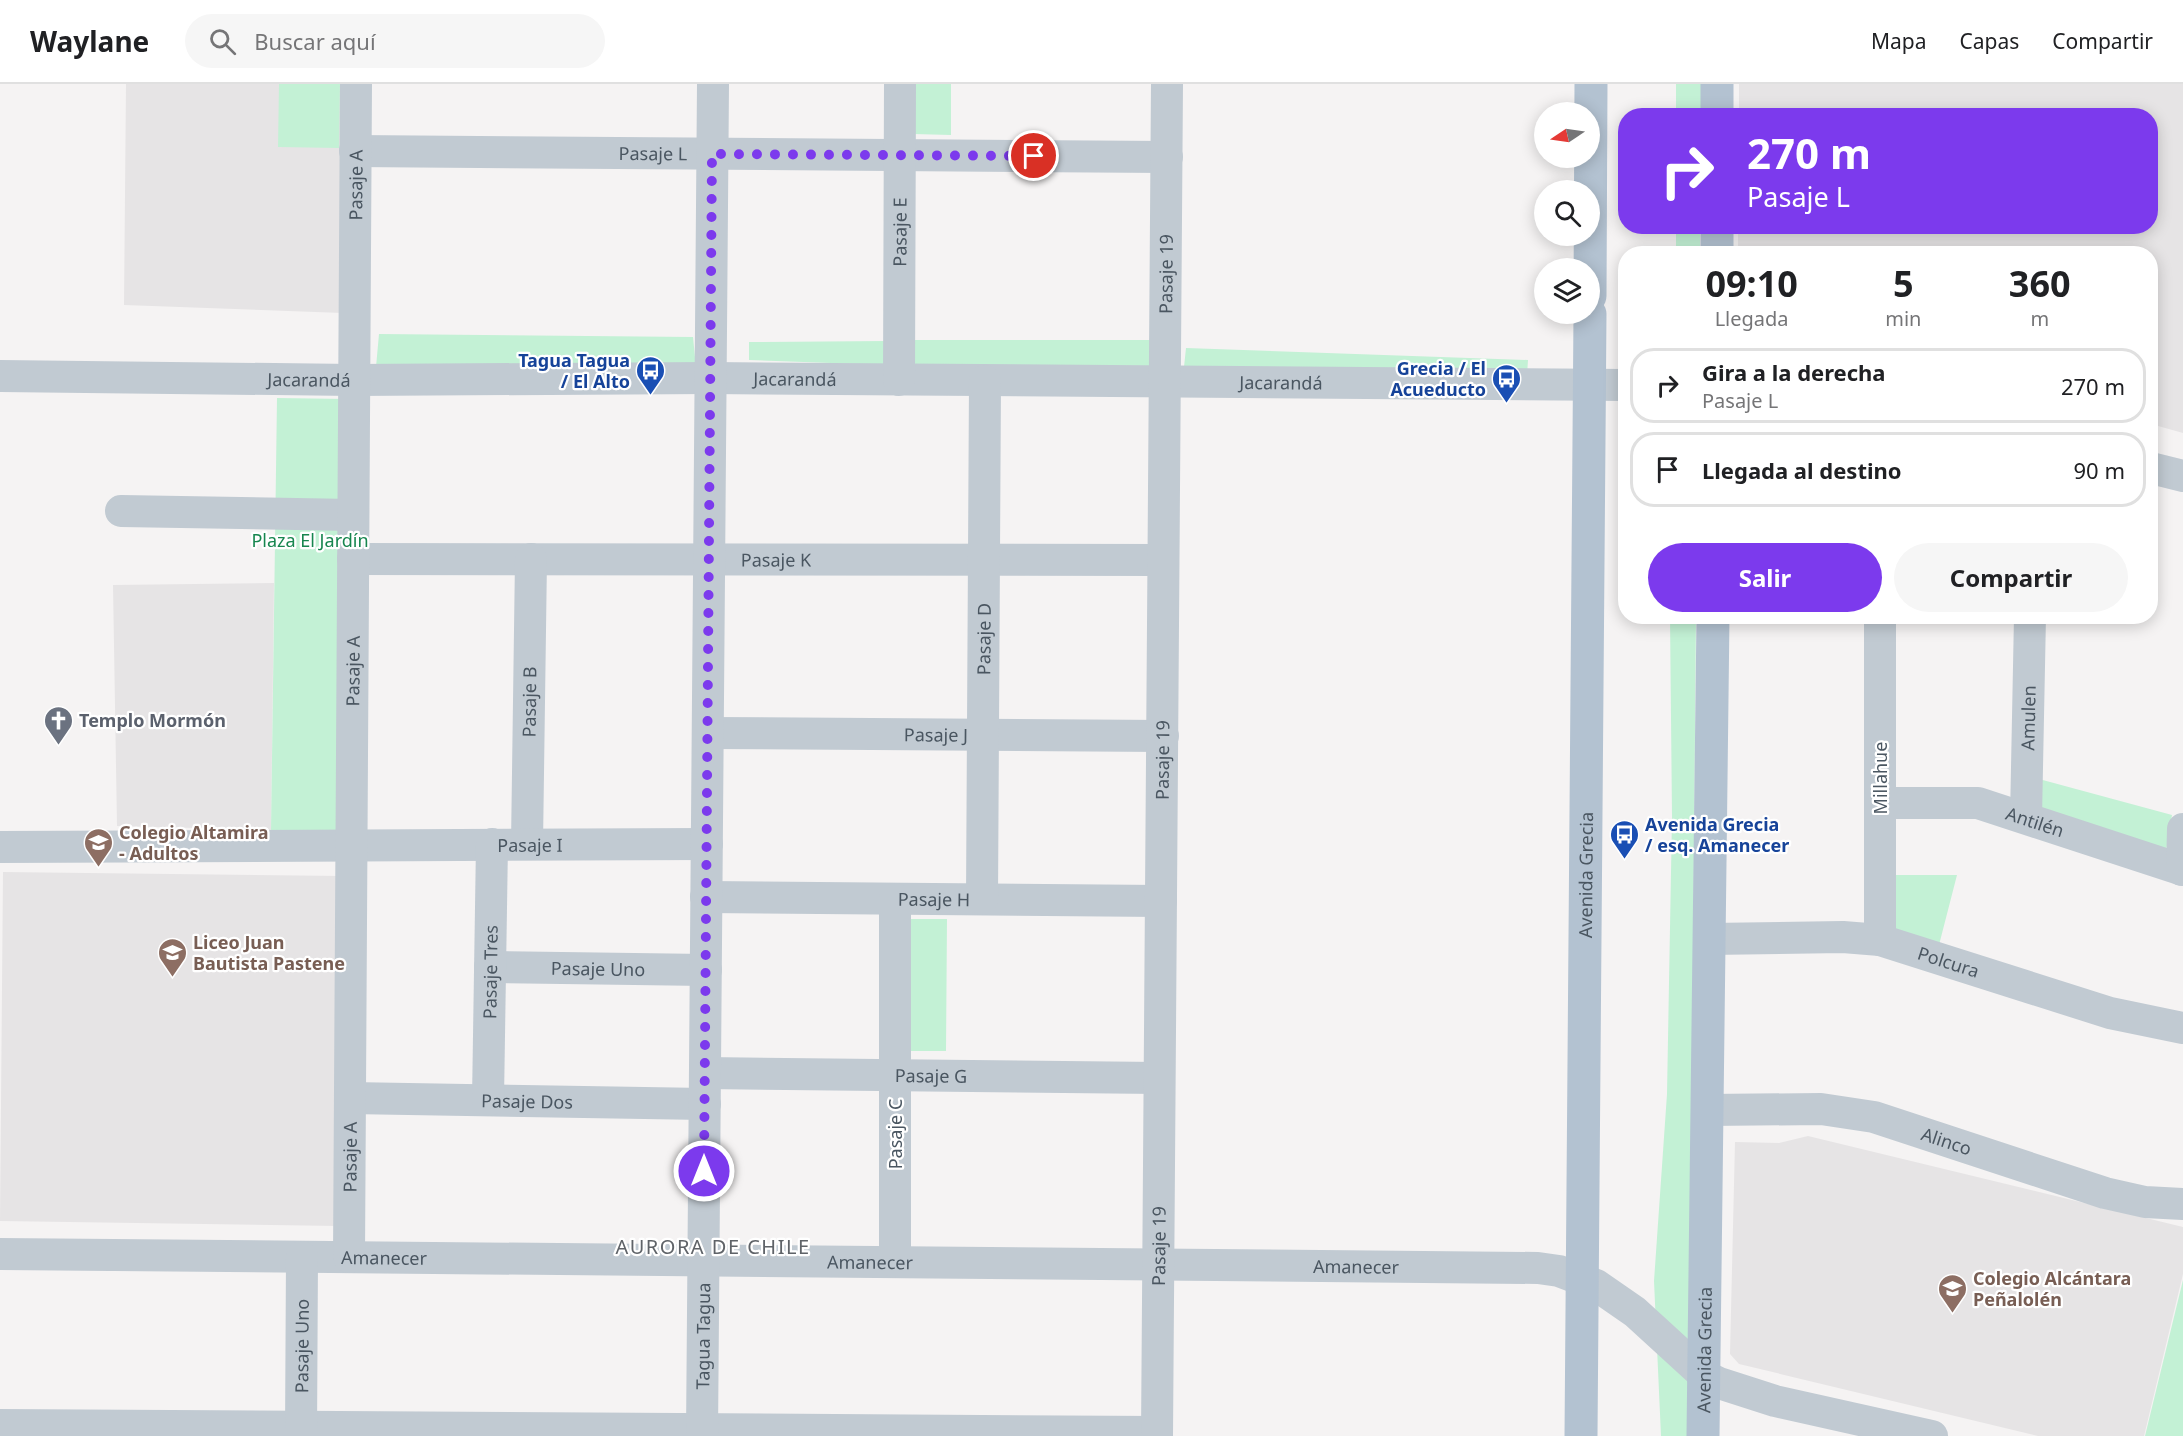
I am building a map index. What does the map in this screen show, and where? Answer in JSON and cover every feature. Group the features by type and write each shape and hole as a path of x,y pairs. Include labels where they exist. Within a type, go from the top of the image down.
{"main road":[{"path":"1590,258 1591,84"},
{"path":"1717,84 1717,108"},
{"name":"Avenida Grecia","path":"1581,1436 1590,324"},
{"name":"Avenida Grecia","path":"1703,1436 1713,624"}],"street":[{"name":"Pasaje A","path":"349,1257 356,84"},
{"name":"Tagua Tagua","path":"702,1432 712,84"},
{"name":"Pasaje E","path":"899,380 900,84"},
{"name":"Pasaje 19","path":"1157,1434 1156,1264 1163,736 1167,84"},
{"name":"Pasaje L","path":"356,151 1167,157"},
{"name":"Jacarandá","path":"0,376 354,380 710,378 1618,385"},
{"name":"Pasaje D","path":"982,899 985,381"},
{"path":"2158,470 2183,476"},
{"path":"121,511 353,515"},
{"name":"Pasaje K","path":"353,559 1163,560"},
{"name":"Pasaje B","path":"526,844 531,559"},
{"name":"Millahue","path":"1880,624 1880,940"},
{"name":"Amulen","path":"2026,818 2030,624"},
{"name":"Pasaje J","path":"708,733 1163,736"},
{"name":"Antilén","path":"1880,803 1965,802 2026,818 2182,870"},
{"path":"2182,870 2183,829"},
{"name":"Pasaje Tres","path":"488,1100 492,844"},
{"name":"Pasaje I","path":"0,847 706,844"},
{"name":"Pasaje H","path":"706,897 1161,901"},
{"name":"Pasaje C","path":"895,899 895,1262"},
{"name":"Polcura","path":"1709,939 1843,937 1880,940 2110,1013 2183,1028"},
{"name":"Pasaje Uno","path":"490,967 706,970"},
{"name":"Pasaje G","path":"705,1072 1159,1078"},
{"name":"Pasaje Dos","path":"350,1098 705,1104"},
{"name":"Alinco","path":"1707,1110 1821,1109 1874,1117 2105,1193 2145,1202 2183,1204"},
{"name":"Amanecer","path":"0,1254 1518,1267 1559,1271 1596,1285 1635,1312 1705,1376 1734,1389 1775,1401 1932,1436"},
{"name":"Pasaje Uno","path":"301,1431 302,1257"},
{"path":"0,1425 301,1431 1157,1434"}],"shaded area":[{"path":"126,84 345,84 343,313 124,305"},
{"path":"1739,84 2183,84 2183,433 2158,426 2158,246 1738,246 1738,234 2158,234 2158,108 1739,108"},
{"path":"274,583 271,830 117,826 113,585"},
{"name":"Liceo Juan Bautista Pastene","path":"3,872 343,876 339,1226 0,1221"},
{"name":"Colegio Alcántara Peñalolén","path":"1808,1136 2183,1227 2183,1274 2144,1436 2038,1436 1739,1364 1730,1354 1735,1142 1779,1143"}],"green space":[{"path":"279,84 340,84 339,148 278,147"},
{"path":"914,84 951,84 951,135 913,134"},
{"path":"1676,84 1701,84 1701,108 1676,108"},
{"path":"1676,234 1700,234 1700,246 1676,246"},
{"path":"379,334 693,337 696,367 376,367"},
{"path":"912,340 1156,340 1154,366 912,365"},
{"path":"887,341 886,365 749,360 749,342"},
{"path":"1186,348 1528,360 1527,375 1184,367"},
{"name":"Plaza El Jardín","path":"277,398 347,399 342,831 271,830"},
{"path":"1670,624 1696,624 1689,1436 1661,1436 1654,1281 1667,1094 1672,817"},
{"path":"2039,779 2172,815 2165,857 2035,814"},
{"path":"1884,875 1957,875 1939,945 1883,935"},
{"path":"909,919 947,919 946,1051 908,1051"},
{"path":"2183,1280 2183,1436 2145,1436"}],"place":[{"name":"Tagua Tagua / El Alto","path":"651,396"},
{"name":"Grecia / El Acueducto","path":"1507,404"},
{"name":"Templo Mormón","path":"58,746"},
{"name":"Avenida Grecia / esq. Amanecer","path":"1624,860"},
{"name":"Colegio Altamira - Adultos","path":"98,868"},
{"name":"Liceo Juan Bautista Pastene","path":"172,978"},
{"name":"Colegio Alcántara Peñalolén","path":"1952,1314"}],"district":[{"name":"AURORA DE CHILE","path":"713,1246"}],"route":[{"path":"704,1171 712,154 1034,156"}]}
